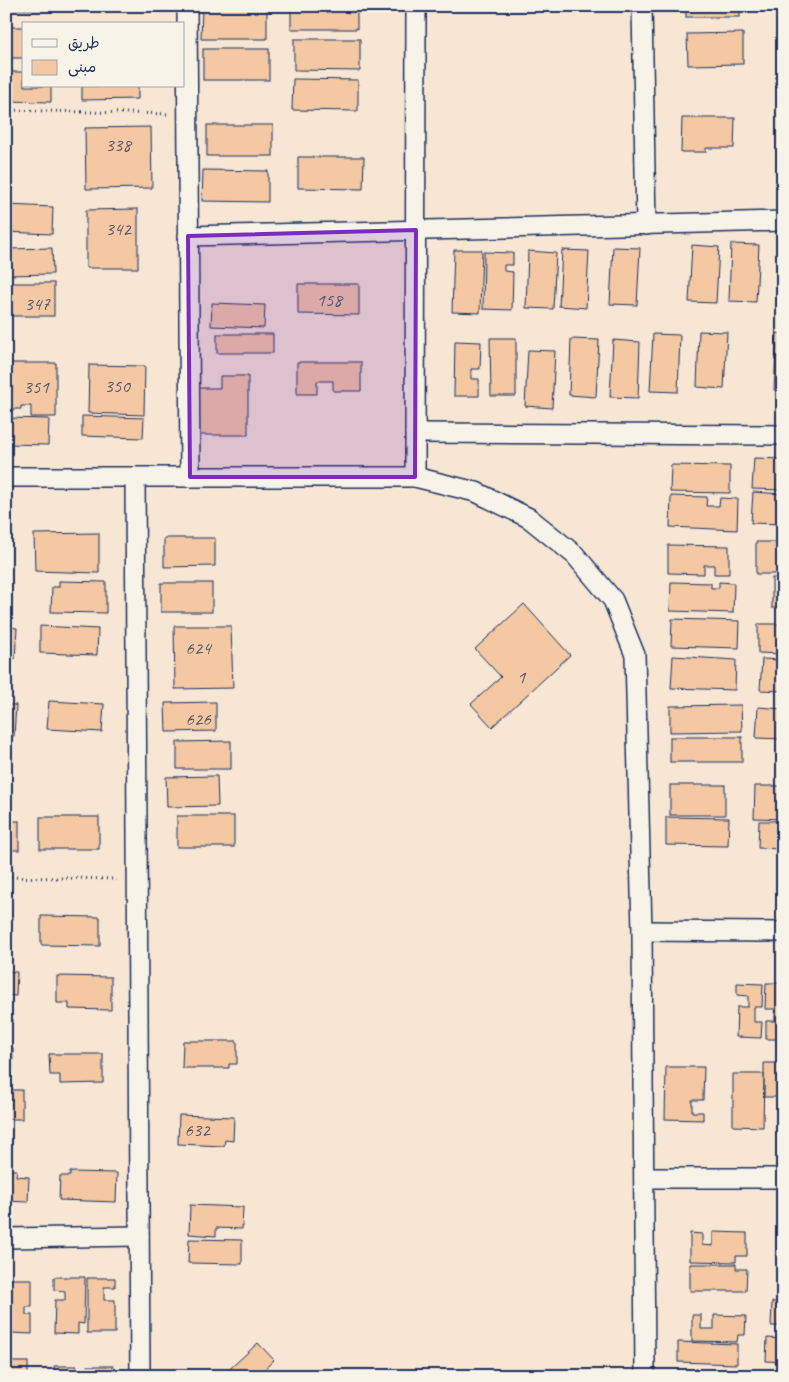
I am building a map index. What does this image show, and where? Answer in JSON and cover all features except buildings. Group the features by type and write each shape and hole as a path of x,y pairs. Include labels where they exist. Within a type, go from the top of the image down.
{"street":[{"path":"187,6 190,477"},
{"path":"415,477 416,6"},
{"path":"642,6 646,225"},
{"path":"188,236 783,221"},
{"path":"415,433 783,435"},
{"path":"6,477 415,477 476,492 529,518 575,555 613,600 635,655 642,931 645,1376"},
{"path":"135,477 140,1376"},
{"path":"642,931 783,932"},
{"path":"644,1178 783,1178"},
{"path":"6,1238 139,1236"}],"path":[{"path":"6,110 188,115"},
{"path":"6,877 137,880"}],"highlighted area":[{"path":"416,230 415,477 190,477 188,236"}]}
